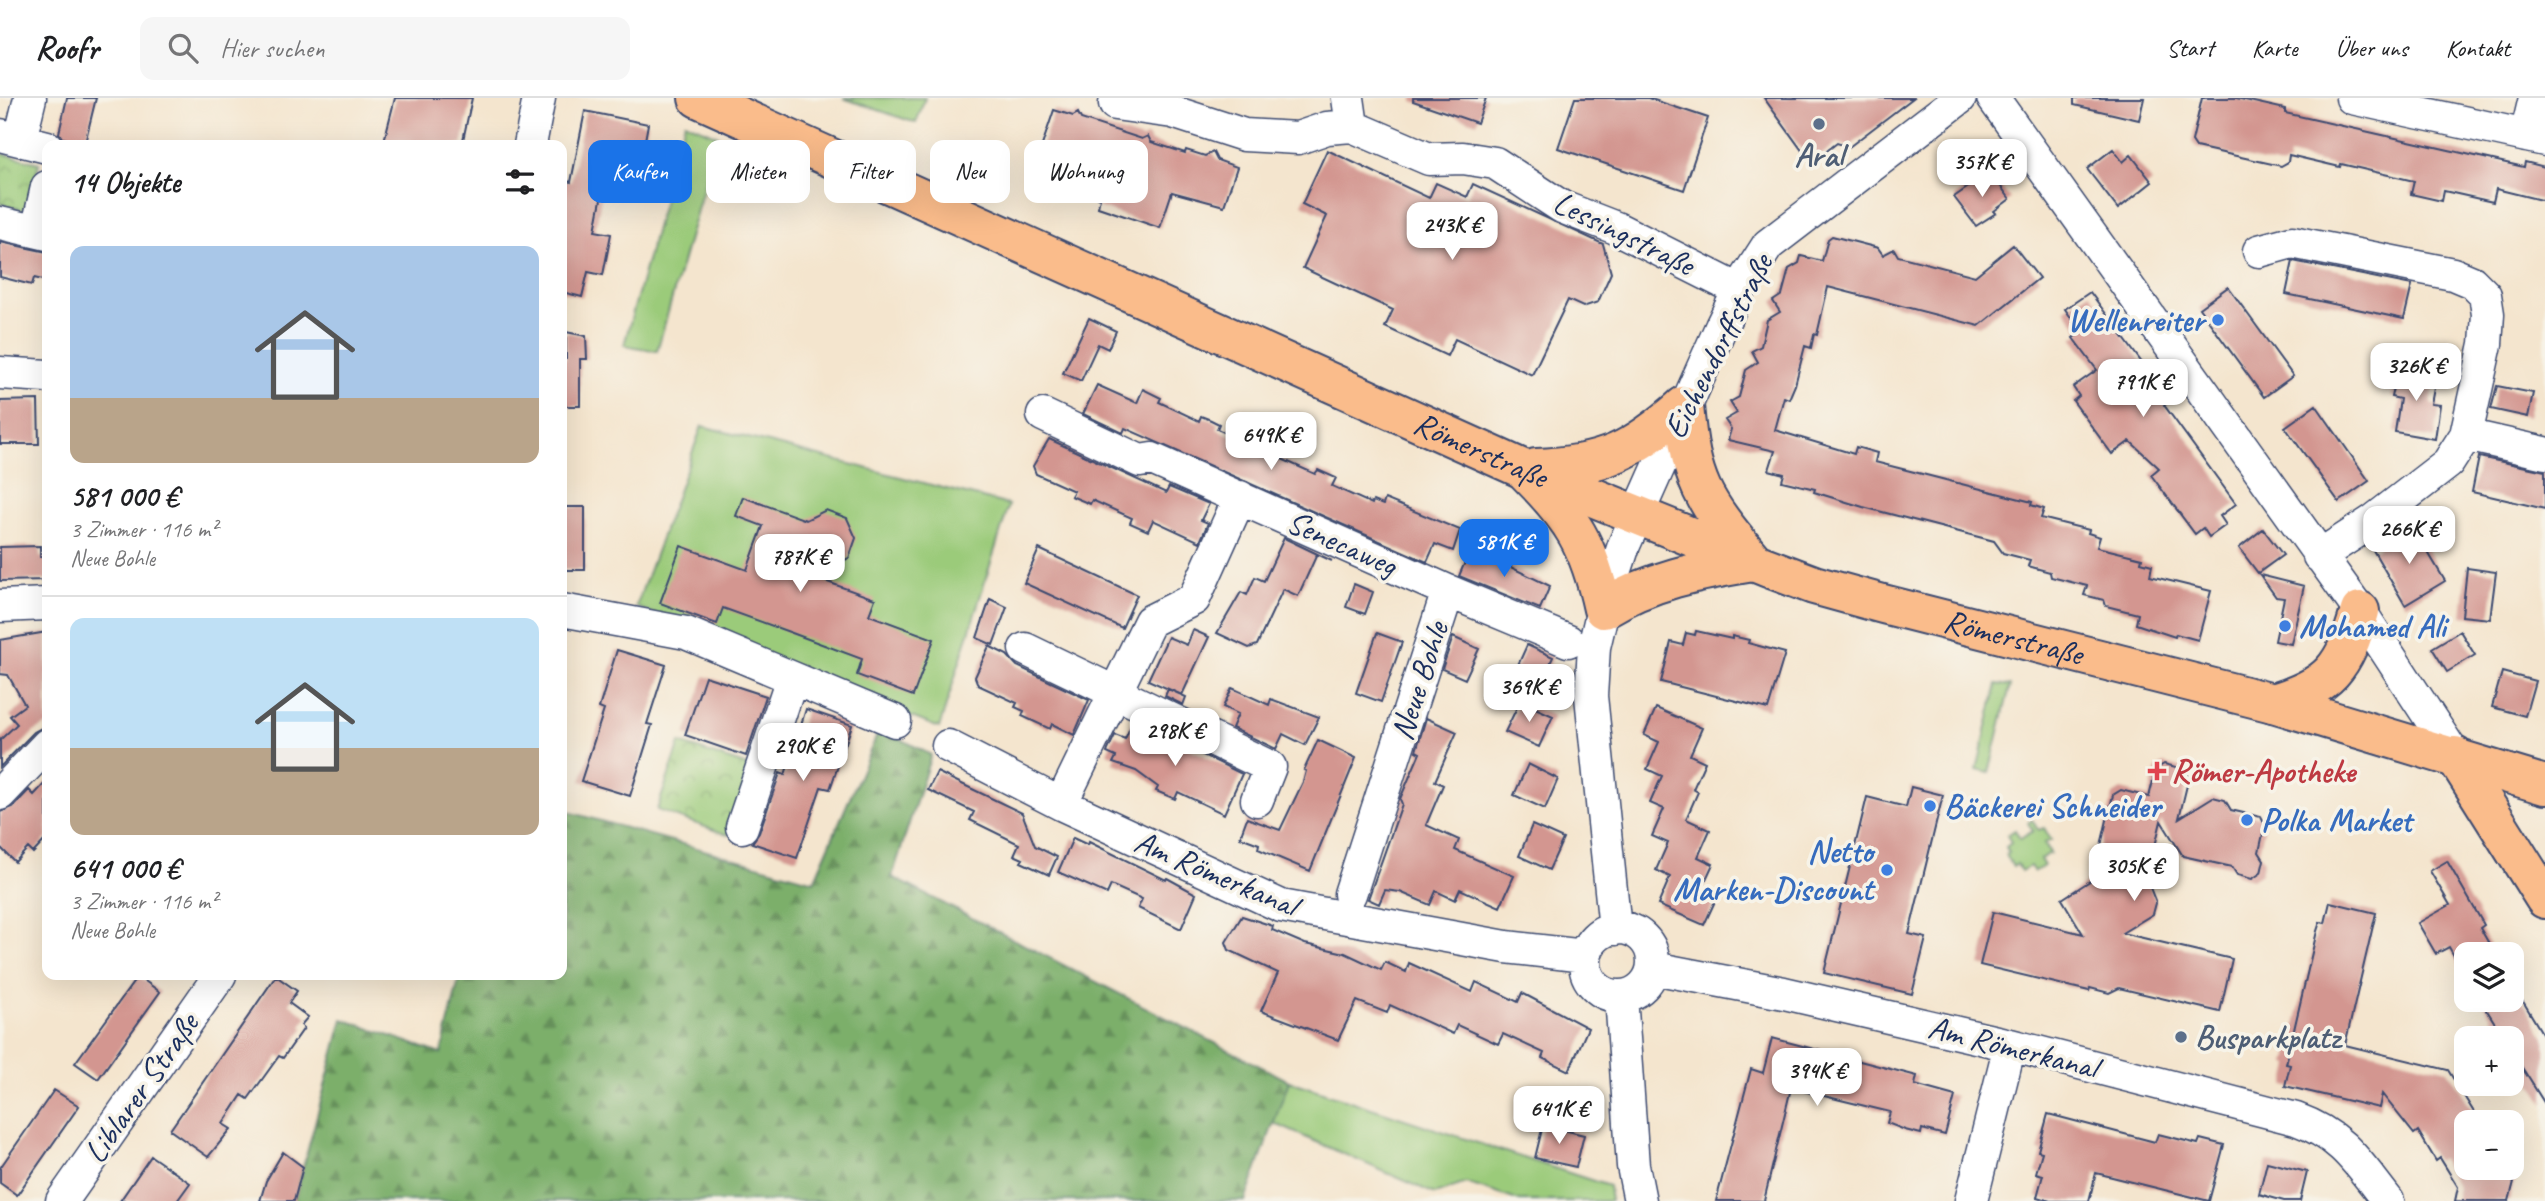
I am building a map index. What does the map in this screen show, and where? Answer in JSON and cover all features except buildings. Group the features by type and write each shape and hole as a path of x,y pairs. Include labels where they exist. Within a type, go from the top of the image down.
{"main road":[{"name":"Römerstraße","path":"698,98 1523,468 1814,584 2273,704 2455,756 2545,785"},
{"path":"1523,468 1573,467 1620,453 1647,438 1684,406"},
{"path":"1523,468 1549,495 1578,533 1593,565 1602,609 1630,592 1671,577 1755,562 1703,497 1689,457 1684,406"},
{"path":"2273,704 2307,692 2337,669 2350,646 2360,611"},
{"path":"2455,756 2545,899"}],"street":[{"path":"23,140 30,98"},
{"path":"531,140 540,98"},
{"name":"Eichendorffstraße","path":"1637,514 1739,290 1768,245 1960,98"},
{"path":"1993,98 2360,611 2455,756"},
{"path":"2352,98 2535,138 2535,98"},
{"name":"Lessingstraße","path":"1115,104 1173,111 1244,135 1298,138 1327,128 1350,112 1429,159 1463,158 1495,163 1562,207 1616,228 1739,290"},
{"path":"0,223 42,232"},
{"path":"2259,251 2292,242 2454,274 2472,282 2485,296 2488,314 2486,344 2466,435 2448,463 2373,522 2319,556"},
{"path":"0,373 42,376"},
{"name":"Senecaweg","path":"1043,415 1140,461 1152,459 1240,497 1448,592"},
{"path":"2466,435 2545,453"},
{"path":"1061,804 1150,621 1194,599 1240,497"},
{"path":"1615,929 1591,696 1594,647 1602,609 1618,559 1637,514"},
{"name":"Neue Bohle","path":"1350,894 1448,592 1568,641"},
{"path":"0,606 42,604"},
{"path":"567,611 686,633 895,721"},
{"path":"1024,649 1270,767 1257,800"},
{"path":"742,827 792,678"},
{"name":"Am Römerkanal","path":"948,746 1061,804 1280,905 1506,947 1585,956"},
{"path":"0,794 42,750"},
{"path":"1615,929 1635,932 1644,939 1650,947 1653,968 1642,988 1621,996 1601,991 1593,985 1585,966 1585,956 1592,941 1615,929"},
{"name":"Am Römerkanal","path":"1653,968 1784,993 2010,1045 2322,1128 2344,1146 2388,1201"},
{"name":"Liblarer Straße","path":"62,1201 217,980"},
{"path":"1621,996 1633,1166 1640,1201"},
{"path":"1971,1201 2010,1045"}],"green space":[{"path":"843,98 925,98 916,123"},
{"path":"685,122 718,136 717,140 706,140 706,178 657,351 624,345 663,203 692,203 692,140 680,140"},
{"path":"0,153 39,163 28,211 0,204"},
{"path":"702,426 1009,505 939,728 636,607"},
{"path":"1997,684 2010,686 1989,773 1977,770"},
{"path":"880,728 931,755 892,877 1289,1081 1245,1201 294,1201 343,1019 441,1054 459,980 567,980 567,811 814,881"},
{"path":"680,743 750,767 728,835 657,810"},
{"path":"2032,820 2038,830 2044,828 2051,840 2045,843 2050,853 2040,859 2044,866 2034,872 2030,866 2021,871 2017,864 2013,867 2006,855 2009,853 2006,847 2011,843 2007,835 2015,830 2020,839 2033,831 2028,823"},
{"path":"1289,1081 1609,1186 1611,1201 1520,1201 1466,1183 1435,1194 1273,1123"}],"place":[{"name":"Aral","path":"1819,124"},
{"name":"Wellenreiter","path":"2218,320"},
{"name":"Mohamed Ali","path":"2285,626"},
{"name":"Römer-Apotheke","path":"2157,771"},
{"name":"Bäckerei Schneider","path":"1930,806"},
{"name":"Polka Market","path":"2247,820"},
{"name":"Netto Marken-Discount","path":"1887,870"},
{"name":"Busparkplatz","path":"2181,1037"}]}
